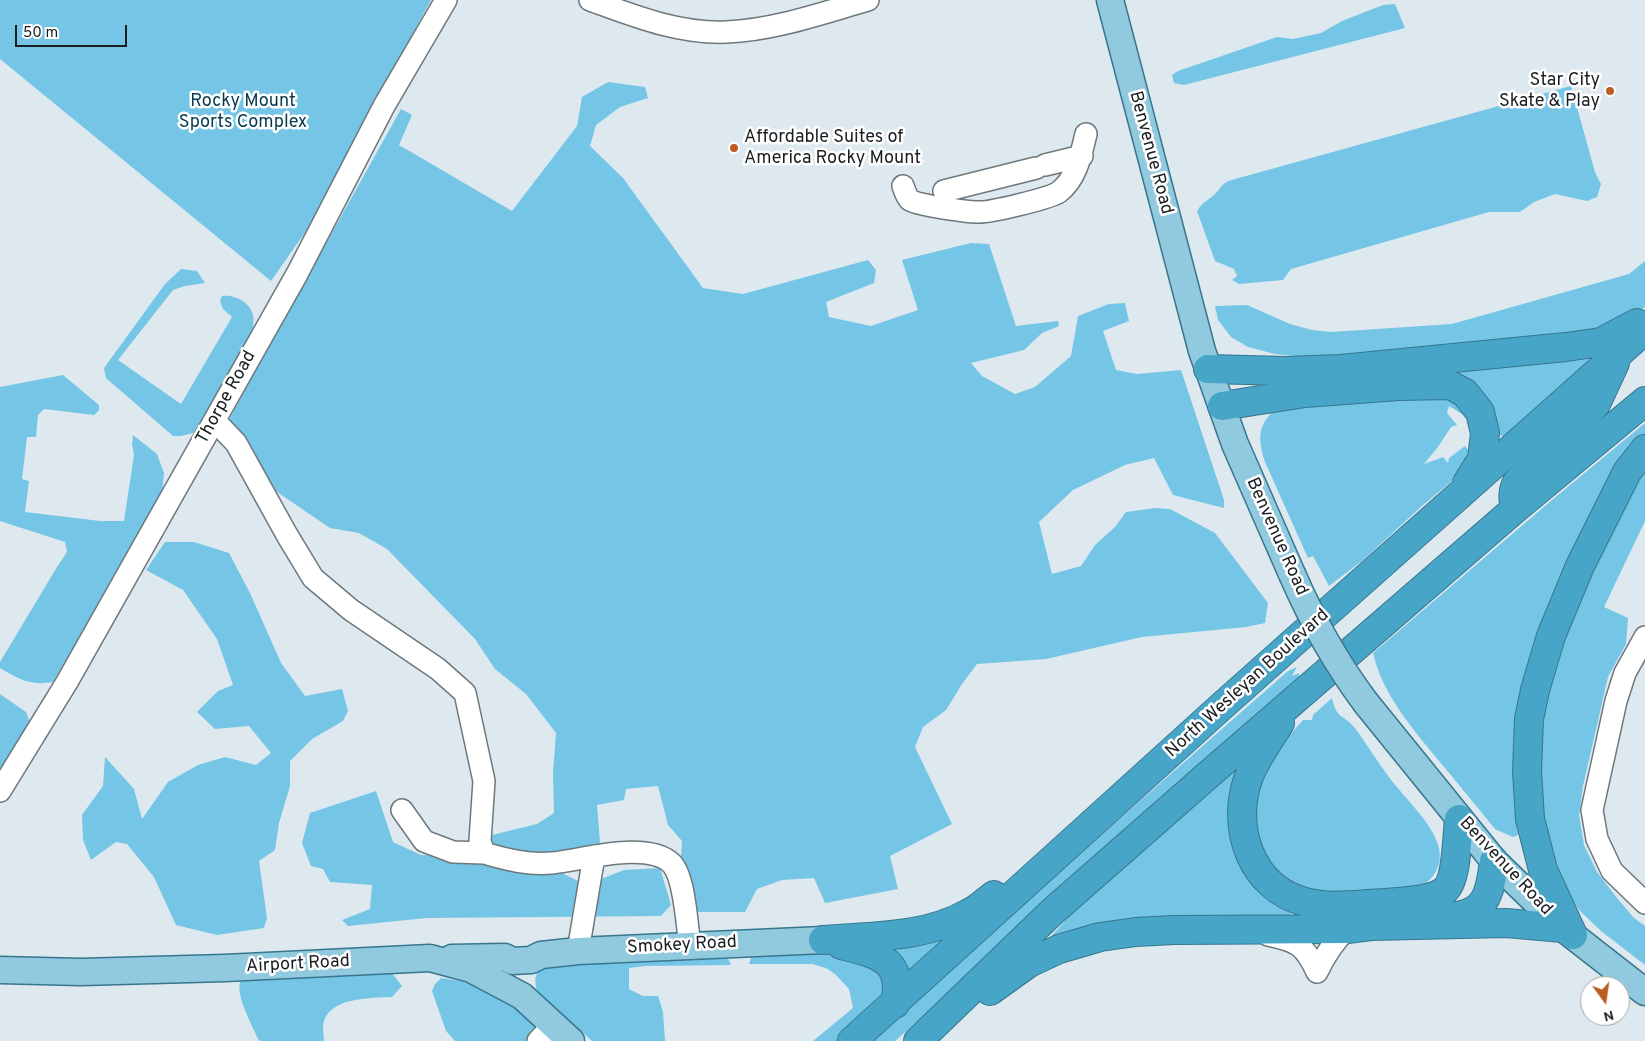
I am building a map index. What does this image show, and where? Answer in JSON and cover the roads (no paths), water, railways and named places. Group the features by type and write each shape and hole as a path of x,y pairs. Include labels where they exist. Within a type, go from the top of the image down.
{"highway":[{"path":"1208,369 1286,371 1341,369 1566,348 1601,342 1621,333 1645,318"},
{"name":"North Wesleyan Boulevard","path":"852,1041 1223,705 1645,330"},
{"path":"1515,509 1513,490 1517,482 1596,404 1620,353"},
{"path":"1222,406 1305,393 1398,386 1450,385 1465,394 1480,412 1485,433 1482,459 1468,482 1428,523"},
{"path":"919,1041 1052,912 1208,774 1515,509 1645,401"},
{"path":"1568,931 1542,870 1530,819 1527,771 1529,719 1535,690 1551,636 1580,566 1627,472 1645,448"},
{"path":"1295,700 1248,777 1242,801 1242,829 1248,853 1261,872 1275,887 1304,902 1322,905 1414,901 1433,896 1446,889 1454,872 1459,819"},
{"path":"823,940 907,934 926,931 944,925 970,913 1021,873 1111,808"},
{"path":"1359,928 1407,919 1461,916 1476,909 1486,899 1491,886 1494,861"},
{"path":"919,1041 1029,963 1059,948 1100,937 1136,932 1506,923 1568,931"},
{"path":"823,940 876,954 889,964 896,974 898,990 895,1004"}],"main road":[{"name":"Benvenue Road","path":"1110,0 1202,351 1235,444 1310,614 1344,674 1366,704 1494,861 1568,931 1645,992"},
{"name":"Smokey Road","path":"430,958 505,957 512,961 531,960 541,955 578,951 823,940"},
{"name":"Airport Road","path":"0,970 81,972 225,968 430,958 471,969 522,996 555,1035"}],"street":[{"name":"Thorpe Road","path":"0,791 67,682 215,421 297,274 384,106 446,0"},
{"path":"590,0 645,20 689,30 726,32 769,27 868,0"},
{"path":"946,200 978,212 996,210 1057,193 1068,184 1082,156 1086,134"},
{"path":"903,186 906,196 917,203 946,200 1040,166 1082,156"},
{"path":"215,421 236,443 282,527 314,578 351,610 438,669 464,693 484,781 480,841 484,853"},
{"path":"1645,637 1625,673 1616,701 1592,810 1597,840 1612,871 1645,903"},
{"path":"402,810 424,842 453,852 484,853 514,862 551,863 625,852 654,854 672,864 681,882 690,946"},
{"path":"578,951 594,856"},
{"path":"1246,930 1280,937 1296,943 1309,954 1317,972 1327,951 1335,940 1359,928"}],"place":[{"name":"Star City Skate & Play","path":"1610,91"},
{"name":"Affordable Suites of America Rocky Mount","path":"734,148"}],"park label":[{"name":"Rocky Mount Sports Complex","path":"243,112"}]}
